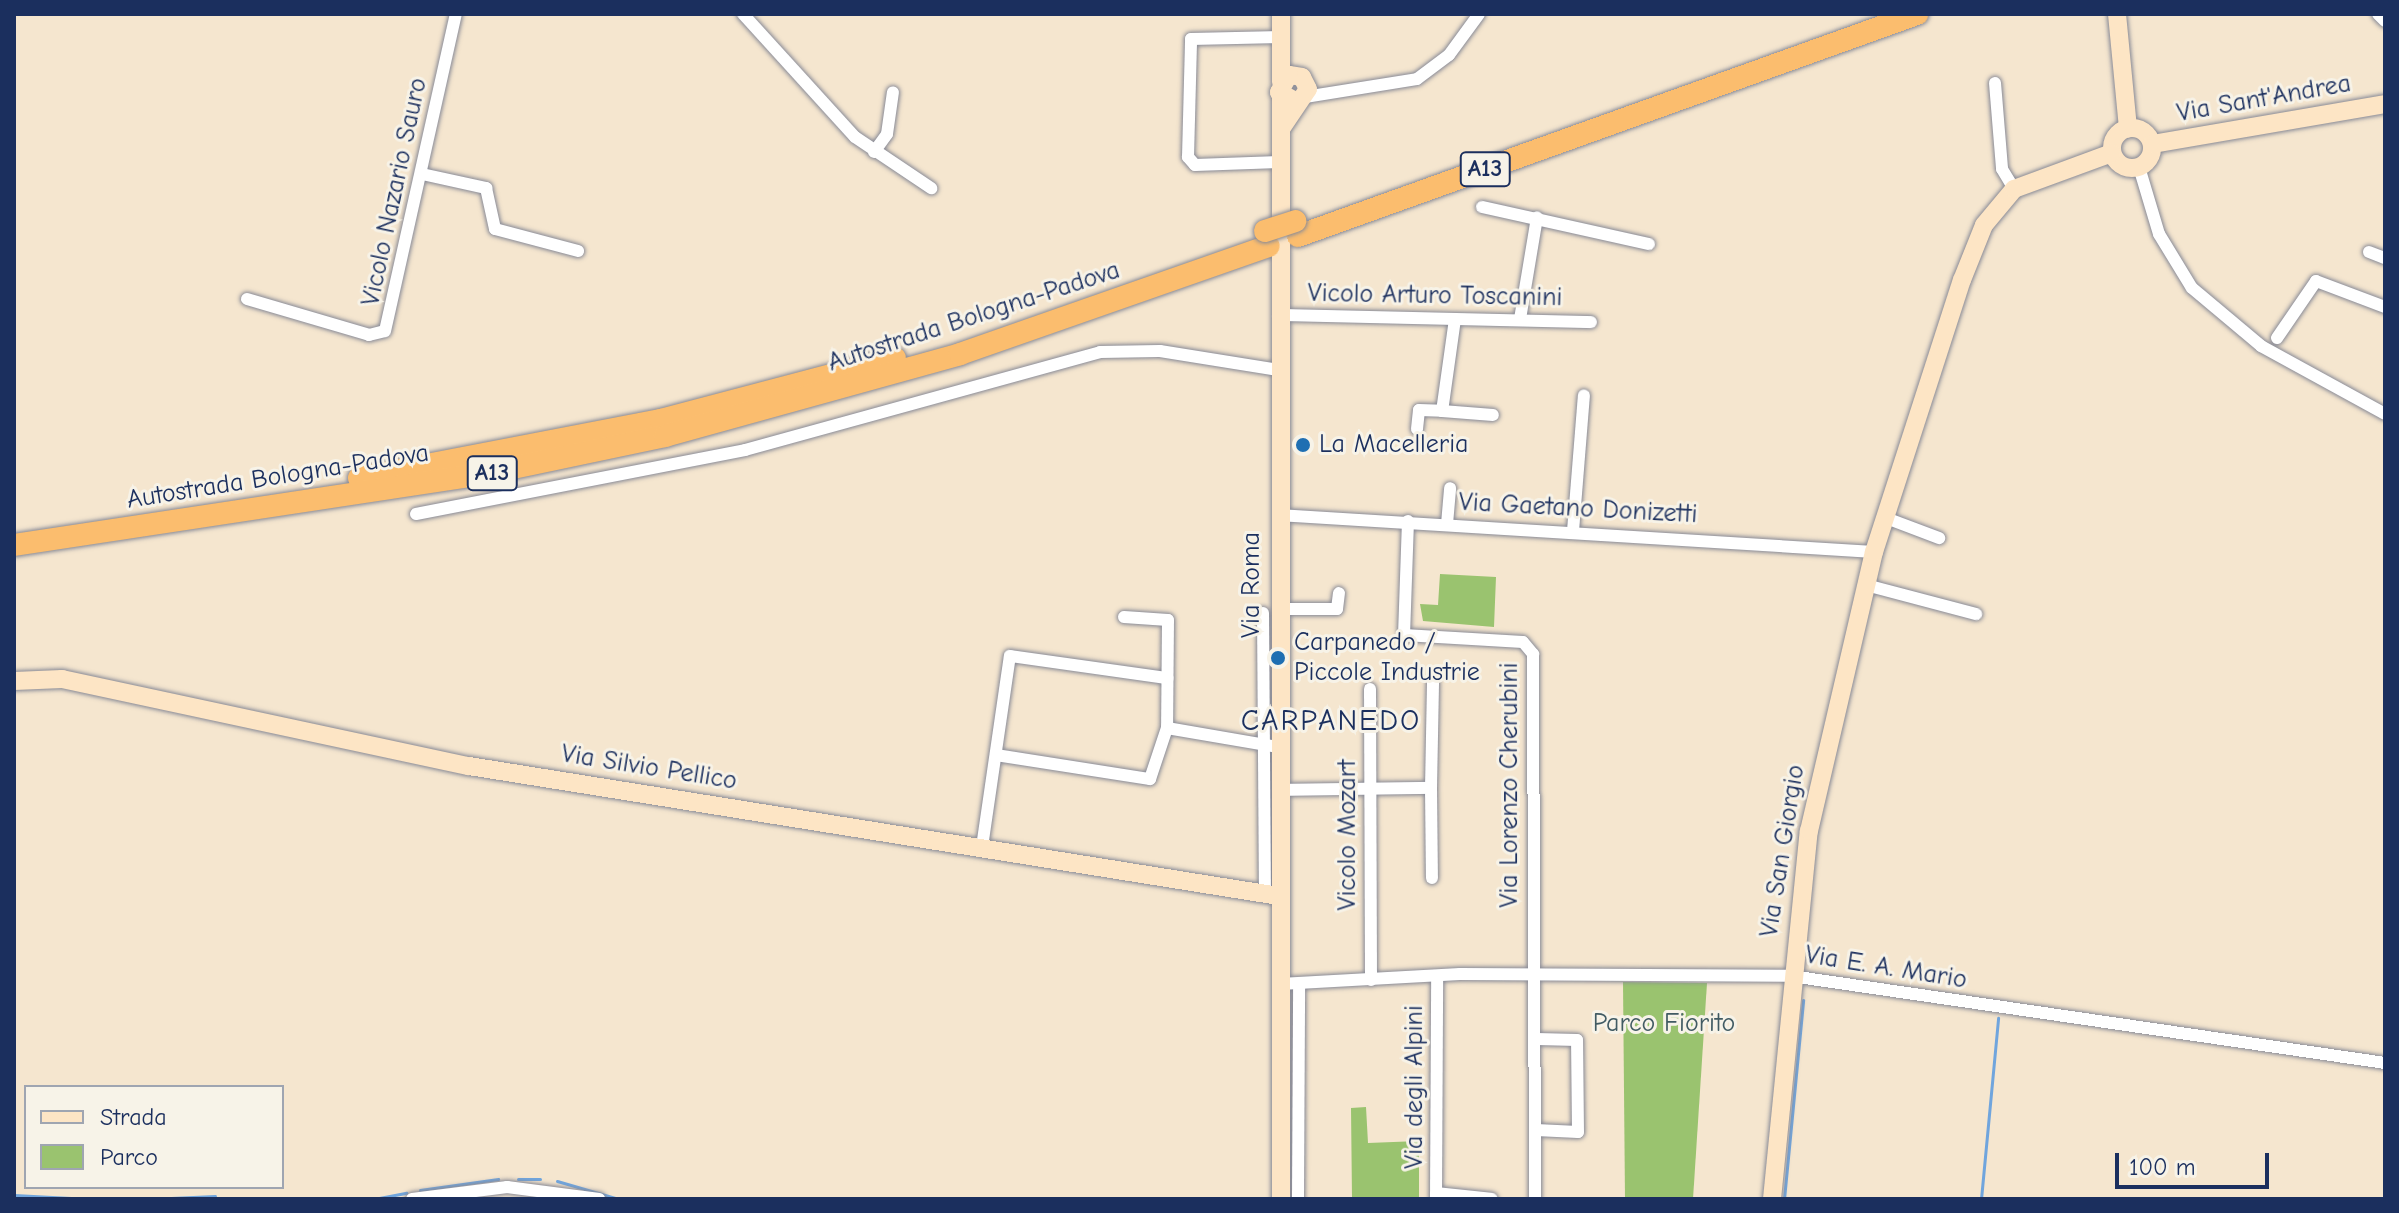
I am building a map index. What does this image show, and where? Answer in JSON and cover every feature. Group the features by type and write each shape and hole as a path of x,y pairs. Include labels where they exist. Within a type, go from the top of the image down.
{"highway":[{"name":"Autostrada Bologna-Padova","path":"14,545 494,472 665,436 974,349 1664,89 1873,14"},
{"name":"Autostrada Bologna-Padova","path":"1297,228 1917,14"},
{"name":"Autostrada Bologna-Padova","path":"14,530 485,457 661,420 956,340 1267,239"}],"street":[{"name":"Vicolo Nazario Sauro","path":"247,299 369,335 385,331 456,14"},
{"path":"743,14 874,152 931,188"},
{"path":"1281,14 1282,42 1295,89 1337,91 1417,79 1449,55 1479,14"},
{"path":"2117,14 2128,128"},
{"path":"2378,14 2385,21"},
{"path":"1279,162 1195,165 1188,157 1191,39 1282,42"},
{"path":"1995,83 2002,169 2014,189 2112,153"},
{"name":"Via Roma","path":"1295,89 1280,132 1278,515 1271,611 1271,746 1272,895 1289,984 1298,1199"},
{"path":"874,152 887,134 893,92"},
{"name":"Via Sant'Andrea","path":"2152,144 2385,104"},
{"path":"2128,128 2144,132 2152,144 2139,167 2159,234 2192,288 2261,346 2385,414"},
{"path":"2128,128 2113,140 2112,153 2120,164 2139,167"},
{"path":"422,174 486,188 495,229 578,251"},
{"name":"Via San Giorgio","path":"1772,1199 1791,976 1809,831 1866,585 1874,552 1973,251 2014,189"},
{"path":"1482,207 1649,244"},
{"path":"1520,319 1537,217"},
{"path":"2369,252 2385,258"},
{"path":"2277,338 2316,281 2385,307"},
{"name":"Vicolo Arturo Toscanini","path":"1278,315 1591,322"},
{"path":"1442,411 1455,319"},
{"path":"416,514 745,450 1125,349 1278,370"},
{"path":"1573,531 1584,395"},
{"path":"1417,429 1419,410 1493,415"},
{"path":"1447,524 1450,488"},
{"name":"Via Gaetano Donizetti","path":"1278,515 1874,552"},
{"path":"1886,518 1939,538"},
{"name":"Via Lorenzo Cherubini","path":"1408,521 1404,635 1523,642 1533,654 1535,974"},
{"path":"1866,585 1976,614"},
{"path":"1271,611 1337,609 1339,593"},
{"path":"996,755 1150,779 1167,728 1168,620 1124,617"},
{"path":"982,847 1010,656 1167,678"},
{"name":"Via Silvio Pellico","path":"14,680 62,679 469,766 1272,895"},
{"path":"1432,878 1433,682"},
{"name":"Vicolo Mozart","path":"1370,689 1371,980"},
{"path":"1167,728 1271,746"},
{"name":"Via Roma","path":"1271,746 1279,790 1272,895"},
{"path":"1279,790 1431,788"},
{"path":"1535,974 1535,1199"},
{"name":"Via E. A. Mario","path":"1289,984 1535,974 1791,976 2385,1063"},
{"name":"Via degli Alpini","path":"1436,1196 1437,976"},
{"name":"Via Roma","path":"1281,1199 1289,984"},
{"path":"1536,1130 1578,1132 1577,1040 1537,1039"},
{"path":"412,1199 507,1187 599,1199"},
{"path":"1436,1196 1492,1199"}],"green space":[{"path":"1440,574 1496,577 1494,627 1423,621 1420,604 1438,605"},
{"name":"Parco Fiorito","path":"1623,982 1707,983 1693,1199 1625,1199"},
{"path":"1366,1107 1368,1143 1419,1141 1419,1199 1352,1199 1351,1108"}],"waterway":[{"path":"1784,1199 1803,1000"},
{"path":"1981,1199 1998,1018"},
{"path":"420,1190 498,1179"},
{"path":"518,1179 540,1179"},
{"path":"557,1181 619,1199"},
{"path":"374,1199 406,1193"},
{"path":"14,1195 90,1199"},
{"path":"171,1198 215,1196"},
{"path":"147,1199 156,1199"}],"place":[{"name":"La Macelleria","path":"1303,445"},
{"name":"Carpanedo / Piccole Industrie","path":"1278,658"}],"district":[{"name":"CARPANEDO","path":"1331,721"}]}
